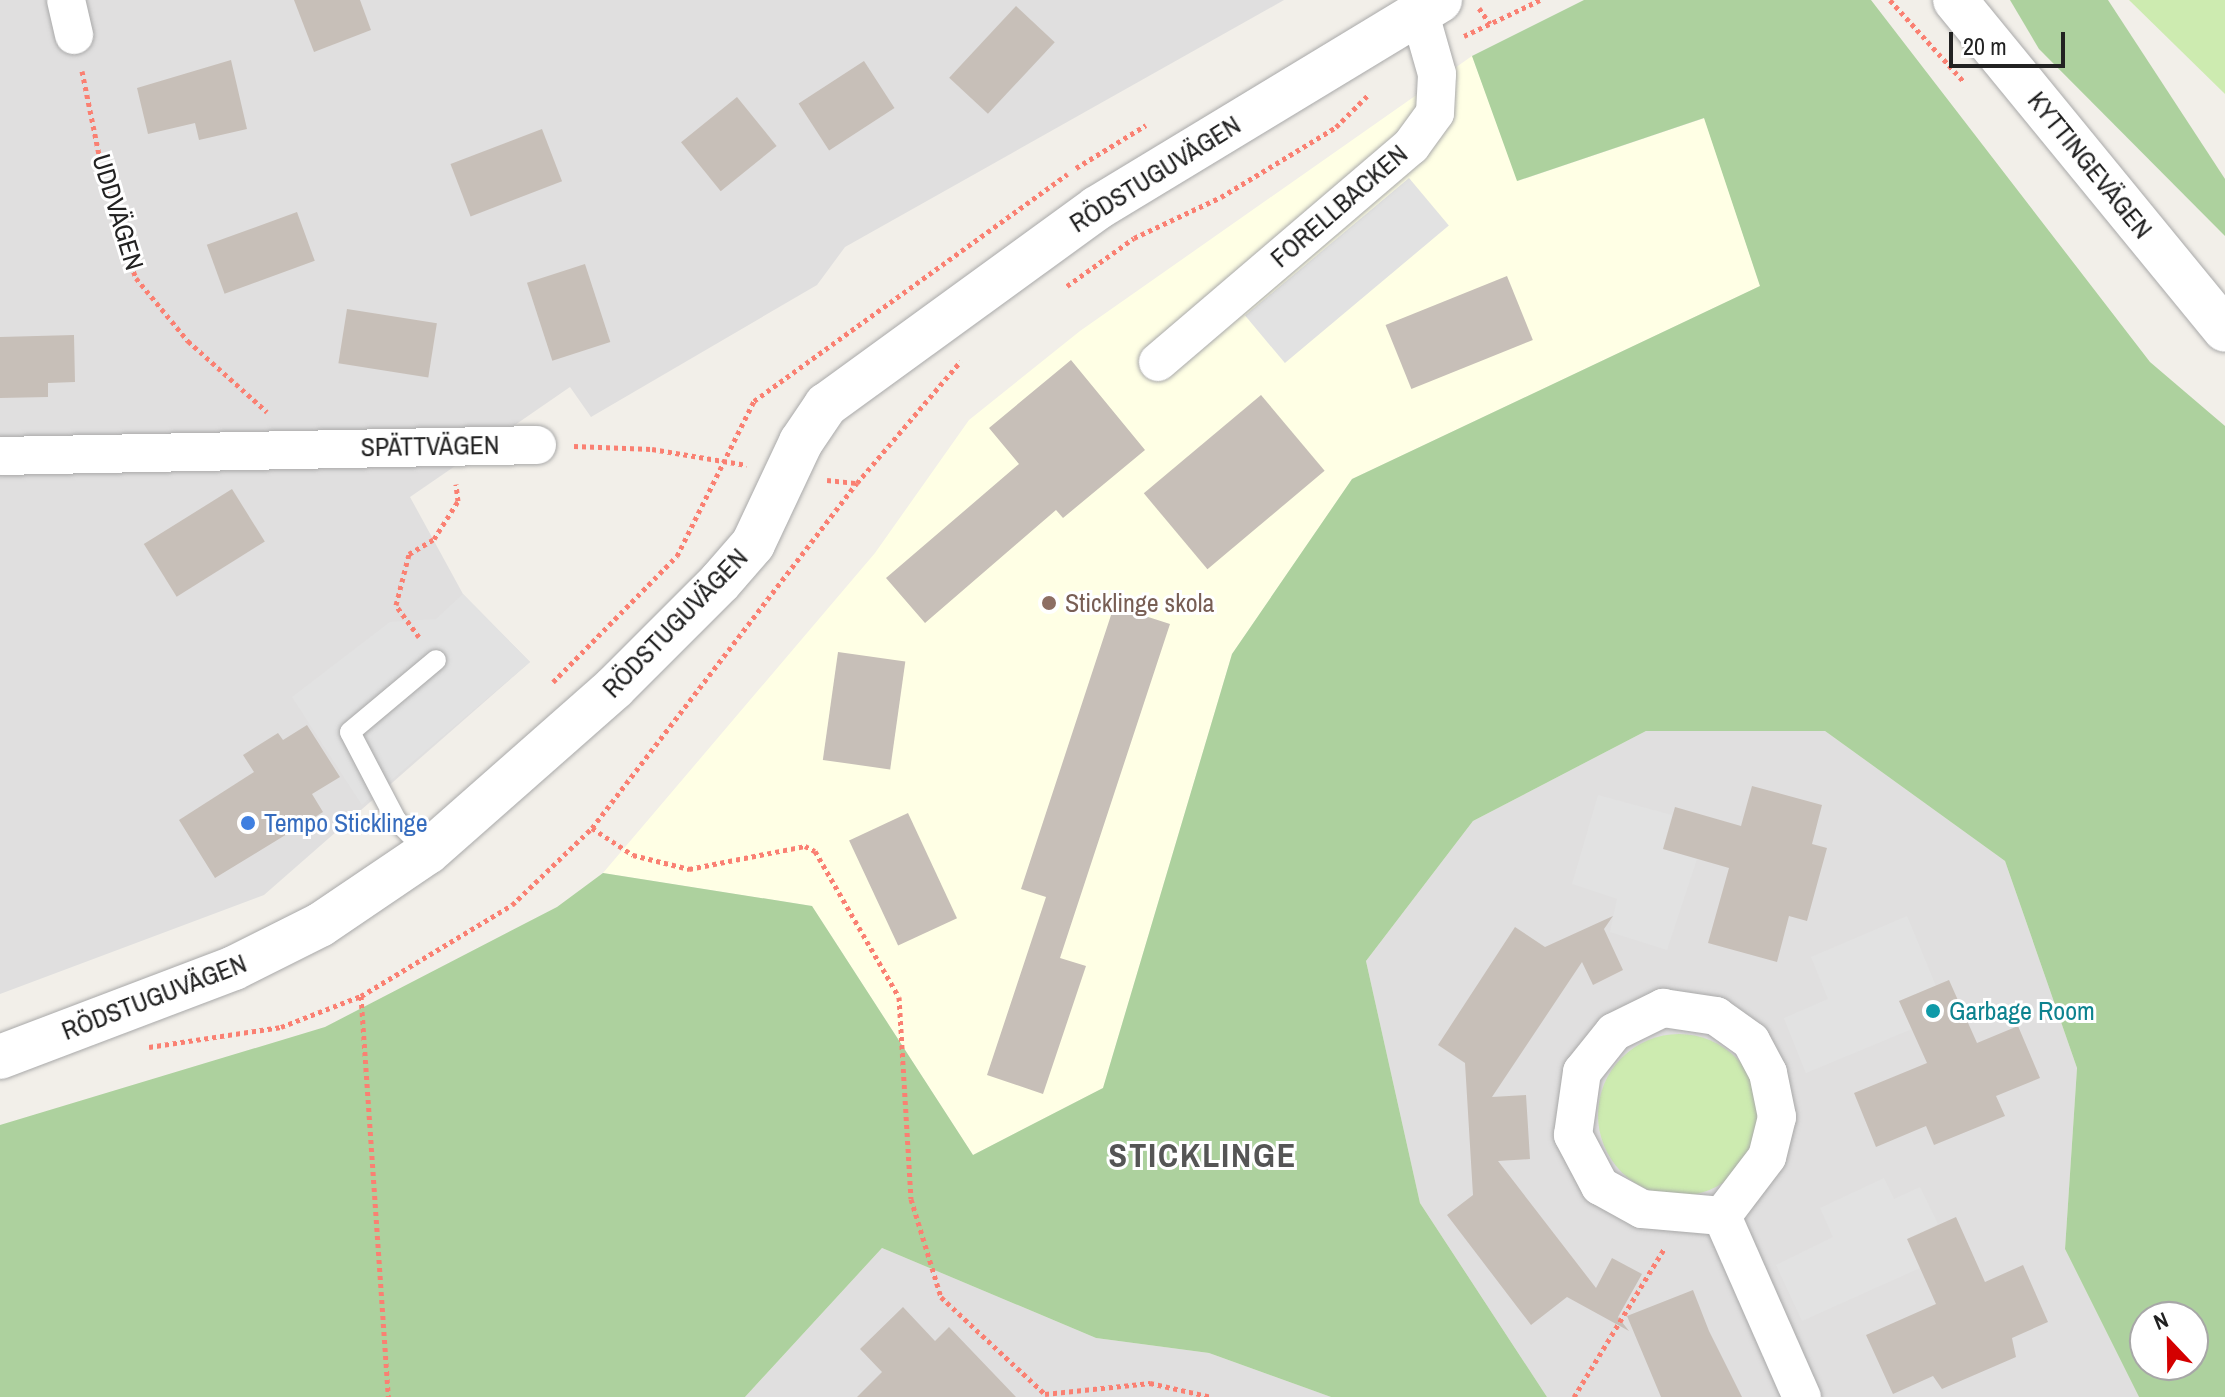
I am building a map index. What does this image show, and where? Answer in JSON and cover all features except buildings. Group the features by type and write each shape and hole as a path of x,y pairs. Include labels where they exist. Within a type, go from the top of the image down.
{"street":[{"name":"KYTTINGEVÄGEN","path":"1955,0 2225,330"},
{"name":"FORELLBACKEN","path":"1158,362 1411,146 1435,113 1430,6"},
{"name":"RÖDSTUGUVÄGEN","path":"0,1057 234,968 320,925 428,852 614,688 720,582 753,544 826,405 972,294 1097,208 1430,6"},
{"name":"SPÄTTVÄGEN","path":"0,456 537,445"},
{"path":"1663,1008 1716,1016 1751,1041 1768,1073 1777,1117 1767,1157 1722,1216 1682,1217 1642,1209 1600,1186 1573,1135 1582,1072 1614,1032 1663,1008"},
{"path":"1722,1216 1802,1397"}],"lane":[{"path":"428,852 396,820 350,732 436,660"}],"path":[{"path":"1431,52 1540,0"},
{"name":"UDDVÄGEN","path":"70,18 109,204 136,278 225,378 312,448"},
{"path":"1060,291 1134,238 1221,197 1336,127 1379,84"},
{"path":"547,688 677,556 720,459 754,401 820,347 952,252 1162,116"},
{"path":"142,1048 281,1027 361,996 512,905 592,828 857,483 974,352"},
{"path":"436,660 396,605 409,554 434,539 458,501 450,445"},
{"name":"SPÄTTVÄGEN","path":"537,445 652,449 720,459 788,475 857,483"},
{"path":"592,828 633,855 689,869 805,846 815,851 899,997 911,1199 941,1297 1045,1396 1150,1383 1212,1397"},
{"path":"361,996 388,1397"},
{"path":"1574,1397 1682,1217"}],"shaded area":[{"path":"0,0 1284,0 845,247 817,285 591,417 570,387 410,497 463,594 530,662 264,895 0,994"},
{"name":"Sticklinge skola","path":"1472,56 1518,181 1705,118 1760,286 1352,479 1232,654 1103,1088 973,1155 812,906 603,873 875,553 969,420 1080,331"},
{"path":"1409,178 1449,225 1285,363 1245,316"},
{"path":"463,594 530,662 362,805 292,697 390,622 436,619"},
{"path":"1646,731 1825,731 2005,861 2077,1068 2065,1249 2139,1397 1547,1397 1420,1203 1366,961 1473,821"},
{"path":"1598,795 1672,815 1663,849 1697,859 1667,950 1610,932 1617,899 1572,884"},
{"path":"1907,916 1936,986 1899,1001 1912,1029 1806,1073 1784,1018 1828,999 1811,957"},
{"path":"1884,1178 1894,1199 1920,1187 1938,1224 1907,1239 1920,1268 1802,1321 1776,1265 1833,1237 1820,1208"},
{"path":"882,1248 1096,1338 1209,1353 1331,1397 745,1397"}],"green space":[{"path":"1584,0 1871,0 2150,362 2225,426 2225,1397 2139,1397 2131,1381 2209,1381 2209,1301 2129,1301 2129,1377 2065,1249 2077,1068 2005,861 1825,731 1646,731 1473,821 1366,961 1420,1203 1547,1397 1331,1397 1209,1353 1096,1338 882,1248 745,1397 0,1397 0,1125 325,1027 557,907 603,873 812,906 973,1155 1103,1088 1232,654 1352,479 1760,286 1704,118 1517,181 1472,56"},
{"path":"2010,0 2108,0 2225,179 2225,236 2039,49"},
{"path":"2129,0 2225,0 2225,94"},
{"path":"1679,1034 1710,1040 1736,1058 1754,1084 1760,1115 1754,1146 1736,1172 1710,1190 1679,1196 1648,1190 1622,1172 1604,1146 1598,1115 1604,1084 1622,1058 1648,1040"}],"place":[{"name":"Sticklinge skola","path":"1049,603"},
{"name":"Tempo Sticklinge","path":"248,823"},
{"name":"Garbage Room","path":"1933,1011"}],"district":[{"name":"STICKLINGE","path":"1203,1156"}]}
